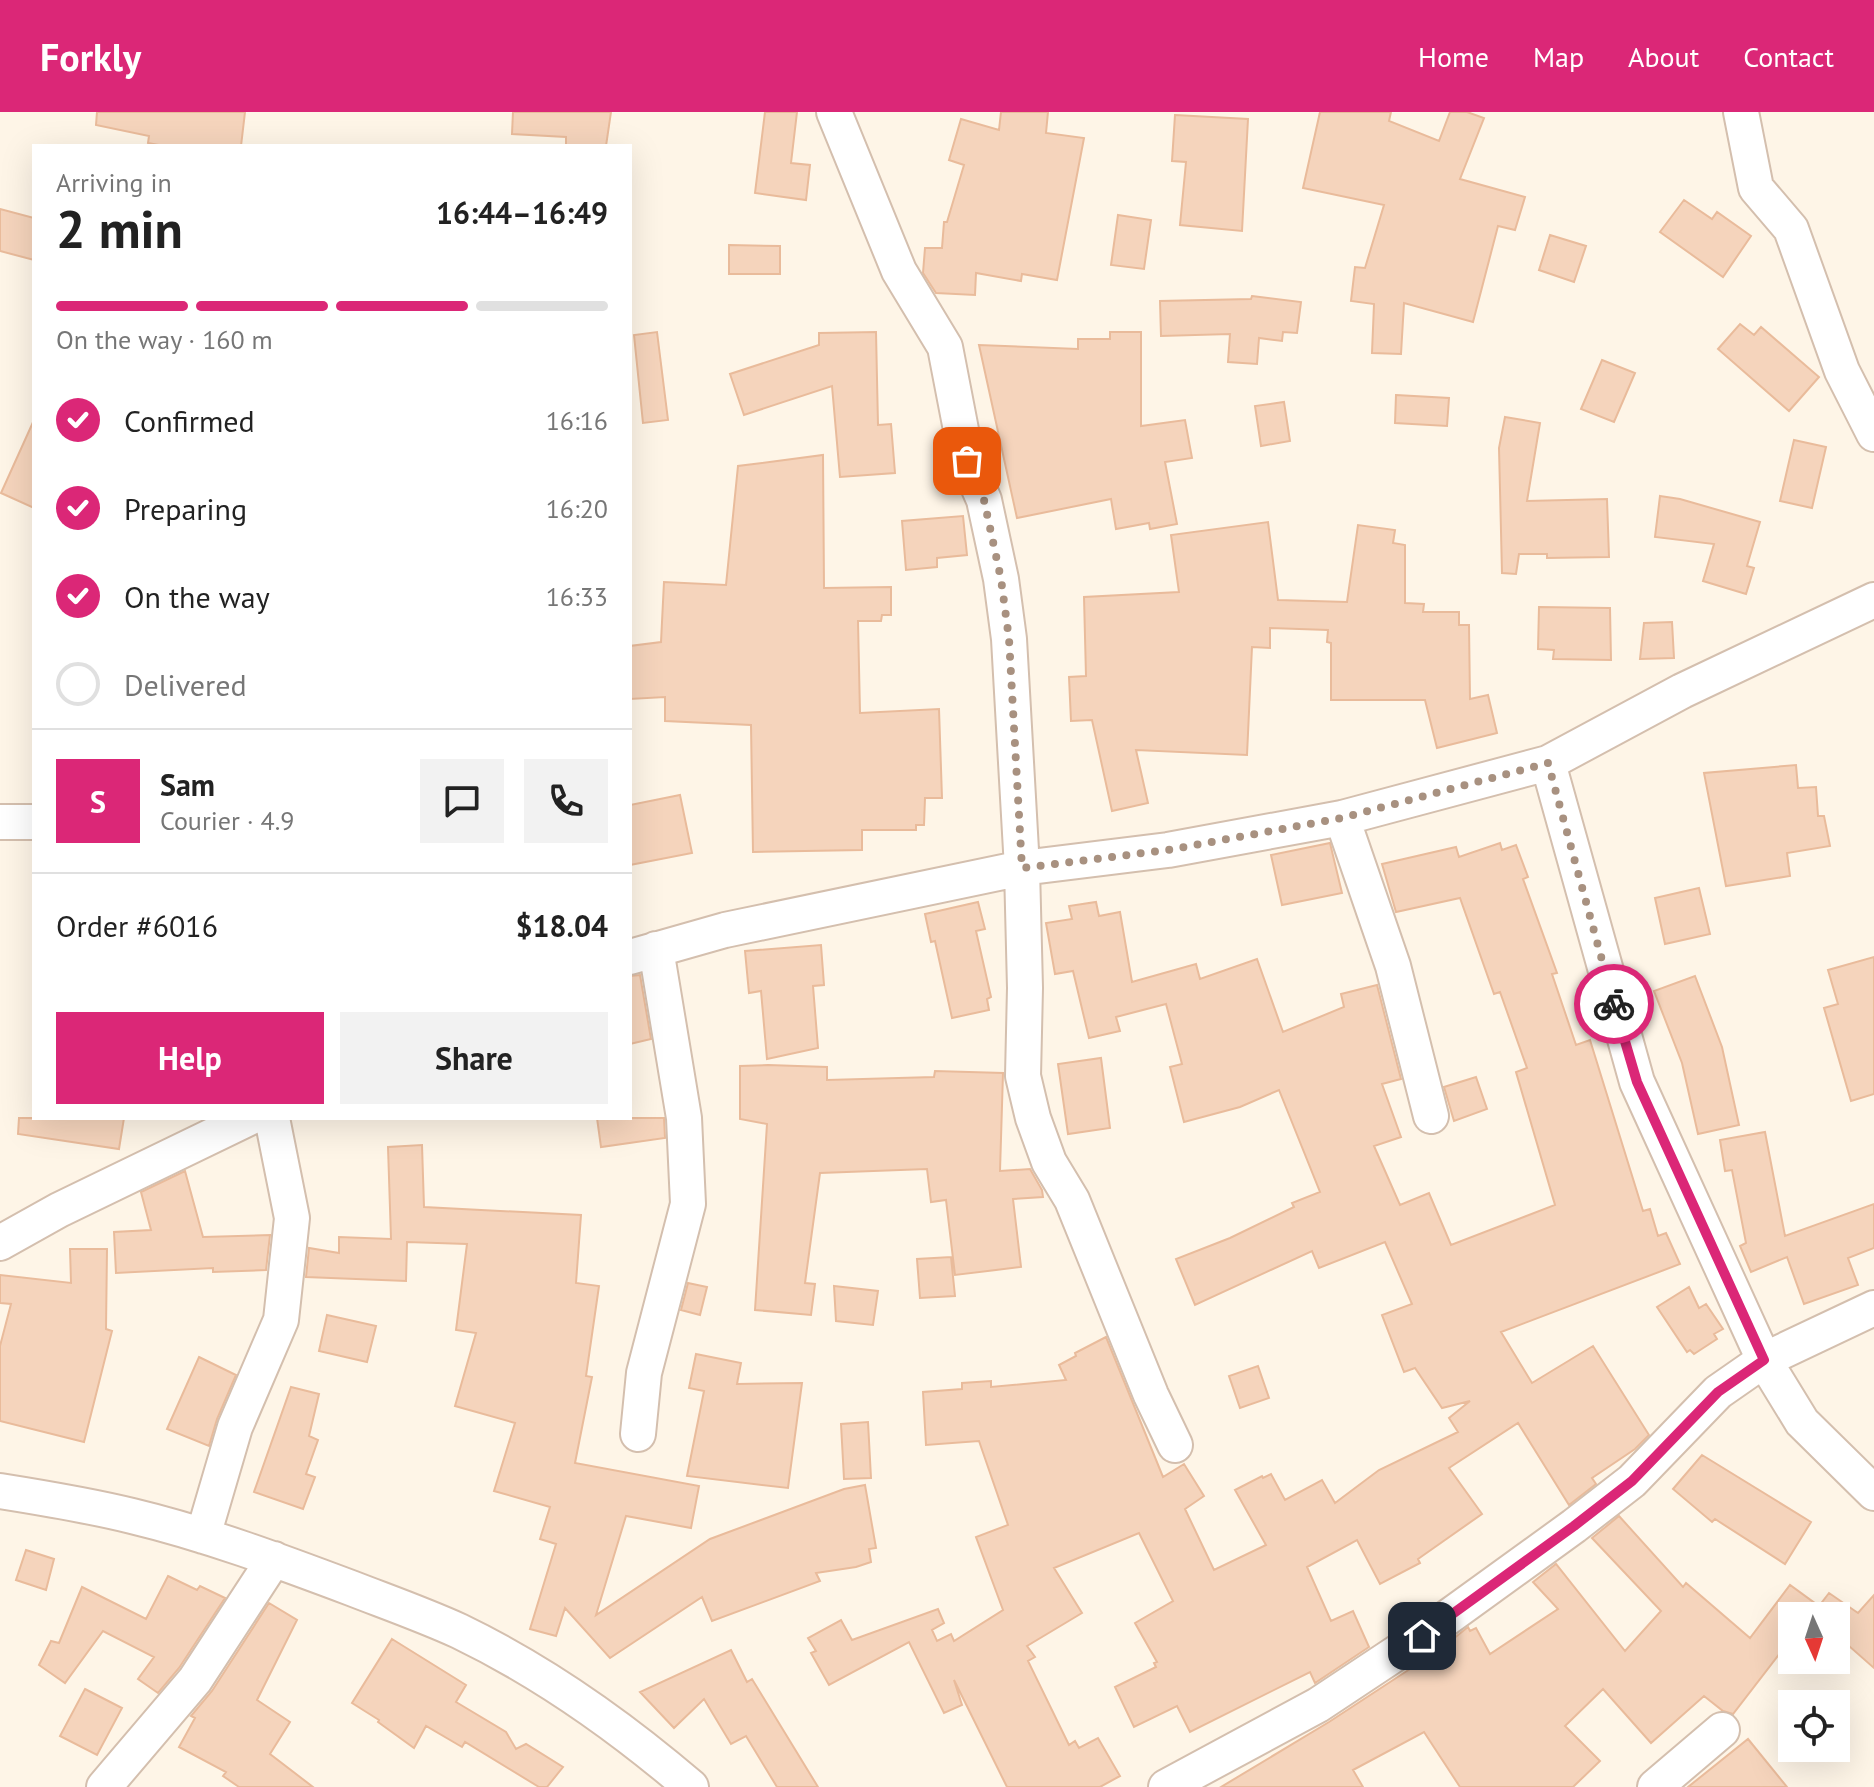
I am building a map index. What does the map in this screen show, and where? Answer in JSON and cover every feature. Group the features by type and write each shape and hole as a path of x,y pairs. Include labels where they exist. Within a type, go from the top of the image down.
{"street":[{"path":"834,112 899,271 945,347 967,461 984,500 1001,579 1009,639 1022,868 1025,988 1023,1076 1033,1118 1049,1162 1072,1200 1151,1395 1175,1445"},
{"path":"1741,112 1756,188 1791,229 1842,371 1874,434"},
{"path":"638,1434 644,1373 688,1204 684,1118 643,953 725,930 1022,868 1168,850 1342,818 1548,763 1682,691 1874,600"},
{"path":"1548,763 1637,1082 1764,1360 1802,1422 1874,1493"},
{"path":"1342,818 1393,966 1431,1116"},
{"path":"0,822 32,822"},
{"path":"0,1243 59,1210 245,1120"},
{"path":"203,1536 235,1427 281,1320 292,1218 272,1120"},
{"path":"1166,1787 1318,1705 1422,1636 1632,1481 1718,1392 1764,1360 1874,1308"},
{"path":"0,1491 131,1516 203,1536 274,1559 459,1631 532,1671 661,1761 691,1787"},
{"path":"104,1787 195,1680 274,1559"},
{"path":"1655,1787 1722,1730"}],"building":[{"path":"97,112 245,112 241,144 153,144 148,143 149,136 96,125"},
{"path":"513,112 611,112 606,144 566,144 566,137 512,134"},
{"path":"765,112 797,112 791,163 810,165 806,200 755,193"},
{"path":"1001,112 1048,112 1046,133 1084,138 1057,280 1022,274 1021,281 976,273 975,295 936,293 923,273 925,248 942,248 944,222 947,222 964,165 949,160 961,119 999,130"},
{"path":"1320,112 1391,112 1389,121 1439,141 1450,112 1467,112 1484,118 1460,179 1525,197 1515,230 1498,226 1473,322 1404,303 1401,354 1372,353 1374,304 1351,301 1355,267 1365,268 1384,205 1303,188"},
{"path":"1175,115 1248,119 1242,231 1180,225 1186,162 1172,161"},
{"path":"1684,200 1712,219 1717,212 1751,236 1723,277 1660,232"},
{"path":"0,209 32,217 32,259 0,251"},
{"path":"1118,215 1151,220 1144,269 1111,265"},
{"path":"1550,235 1586,246 1574,282 1539,270"},
{"path":"729,245 780,246 780,274 729,274"},
{"path":"1252,296 1301,302 1297,333 1283,332 1282,341 1259,338 1257,364 1228,362 1230,334 1161,336 1160,301 1251,299"},
{"path":"1740,324 1754,335 1761,327 1819,377 1789,411 1718,349"},
{"path":"657,332 668,420 643,423 634,335"},
{"path":"876,332 878,425 891,424 895,473 840,477 832,386 744,415 730,374 819,345 819,333"},
{"path":"1110,332 1141,332 1141,426 1185,420 1192,458 1165,462 1177,524 1150,529 1149,523 1116,529 1111,499 1017,518 979,345 1078,349 1078,339 1110,339"},
{"path":"1602,360 1635,373 1614,422 1581,409"},
{"path":"1396,395 1449,398 1447,426 1395,423"},
{"path":"1284,402 1290,441 1261,446 1255,406"},
{"path":"1505,417 1540,423 1527,501 1607,499 1609,557 1547,558 1547,554 1519,554 1516,574 1502,573 1499,448"},
{"path":"32,424 32,507 1,493"},
{"path":"1794,440 1826,447 1812,508 1780,501"},
{"path":"823,455 824,588 891,587 891,615 882,615 881,621 858,621 860,713 939,709 942,798 925,798 924,825 916,825 916,830 862,830 862,850 753,852 751,725 665,721 665,697 632,699 632,646 661,642 664,582 726,585 738,466"},
{"path":"1660,496 1760,522 1747,566 1754,568 1746,594 1703,581 1714,544 1655,537"},
{"path":"963,516 967,555 937,558 937,567 906,570 902,521"},
{"path":"1268,522 1278,600 1347,602 1358,525 1395,530 1393,543 1405,545 1405,603 1424,604 1423,612 1459,612 1459,625 1469,625 1470,699 1488,695 1497,733 1437,748 1425,700 1331,700 1331,643 1327,642 1328,630 1270,628 1270,648 1252,647 1247,755 1136,750 1148,803 1112,811 1092,720 1071,721 1069,677 1086,676 1084,597 1179,592 1171,535"},
{"path":"1539,607 1610,608 1611,660 1553,659 1554,650 1538,649"},
{"path":"1672,622 1674,658 1640,659 1644,623"},
{"path":"1796,765 1798,788 1816,787 1818,816 1824,816 1830,846 1787,853 1790,876 1726,886 1704,773"},
{"path":"680,795 692,853 632,865 632,805"},
{"path":"1330,843 1342,893 1282,905 1271,855"},
{"path":"1500,843 1502,850 1516,845 1528,877 1523,879 1557,973 1552,974 1576,1045 1590,1040 1643,1211 1650,1209 1658,1236 1666,1233 1680,1264 1501,1332 1532,1383 1593,1346 1649,1435 1635,1449 1592,1478 1596,1484 1569,1505 1518,1423 1449,1468 1482,1514 1418,1559 1420,1563 1380,1584 1357,1540 1307,1567 1331,1621 1353,1611 1369,1647 1315,1683 1310,1672 1190,1732 1177,1706 1134,1727 1115,1687 1156,1667 1154,1663 1157,1662 1135,1623 1173,1601 1139,1533 1054,1568 1082,1613 1027,1646 1035,1657 1028,1661 1069,1745 1075,1741 1079,1748 1098,1738 1120,1776 1100,1787 1007,1787 954,1680 962,1705 944,1713 909,1642 829,1685 811,1653 816,1651 808,1638 841,1620 852,1640 938,1609 944,1623 932,1630 937,1641 951,1634 954,1641 1003,1610 976,1537 1008,1525 979,1441 926,1445 923,1392 962,1389 962,1383 991,1381 991,1387 1066,1380 1059,1365 1106,1337 1163,1477 1184,1464 1204,1496 1185,1509 1214,1570 1266,1545 1235,1490 1271,1474 1285,1500 1322,1480 1335,1503 1379,1470 1458,1432 1449,1418 1470,1401 1442,1408 1415,1368 1404,1372 1382,1315 1412,1304 1385,1242 1319,1268 1312,1251 1195,1305 1176,1259 1230,1238 1294,1207 1292,1203 1320,1192 1279,1090 1240,1107 1184,1122 1170,1067 1182,1064 1166,1004 1116,1017 1120,1031 1089,1038 1073,971 1055,974 1046,923 1072,919 1069,906 1096,902 1099,916 1120,912 1132,982 1196,964 1200,979 1257,959 1283,1032 1344,1007 1341,994 1377,985 1401,1079 1382,1084 1401,1137 1374,1146 1400,1205 1429,1193 1451,1245 1555,1205 1516,1072 1527,1068 1500,992 1494,994 1460,898 1396,912 1382,864 1456,847 1459,857"},
{"path":"1699,888 1710,934 1665,944 1655,898"},
{"path":"978,902 985,929 976,931 991,997 987,999 989,1010 952,1018 935,941 931,942 925,914"},
{"path":"821,945 824,985 813,986 818,1048 767,1059 761,991 749,993 745,951"},
{"path":"1874,957 1874,1094 1851,1101 1824,1008 1838,1004 1828,970"},
{"path":"640,975 651,1039 632,1044 632,976"},
{"path":"1695,976 1722,1047 1739,1125 1698,1134 1682,1063 1654,991"},
{"path":"1101,1058 1110,1128 1068,1134 1058,1064"},
{"path":"740,1066 827,1067 827,1080 934,1077 935,1071 1003,1073 1000,1171 1030,1169 1043,1197 1013,1199 1021,1267 955,1275 946,1200 931,1202 927,1169 820,1173 805,1283 815,1284 811,1315 755,1310 767,1124 740,1119"},
{"path":"1476,1077 1487,1109 1454,1121 1444,1087"},
{"path":"19,1118 124,1120 119,1149 18,1134"},
{"path":"664,1118 665,1138 601,1147 597,1120"},
{"path":"1765,1132 1785,1236 1874,1204 1874,1248 1848,1258 1858,1285 1804,1304 1787,1257 1751,1272 1740,1246 1746,1243 1732,1170 1725,1171 1720,1140"},
{"path":"422,1145 424,1207 581,1215 576,1283 599,1286 586,1376 592,1377 575,1463 699,1486 691,1528 626,1516 596,1615 710,1539 844,1489 865,1485 876,1548 869,1549 871,1562 816,1573 820,1581 712,1621 702,1597 610,1658 565,1608 556,1636 530,1629 556,1544 540,1539 550,1507 494,1491 515,1423 455,1406 476,1333 456,1330 467,1244 407,1242 406,1281 306,1277 309,1248 339,1253 339,1237 391,1239 388,1147"},
{"path":"185,1171 203,1237 270,1235 266,1270 213,1272 213,1268 116,1273 114,1232 151,1230 141,1192"},
{"path":"70,1249 107,1249 106,1329 112,1331 84,1442 0,1421 0,1346 11,1304 0,1303 0,1275 71,1283"},
{"path":"951,1257 955,1296 920,1298 917,1259"},
{"path":"688,1283 707,1287 700,1315 681,1310"},
{"path":"834,1286 878,1291 873,1325 836,1321"},
{"path":"1689,1287 1699,1308 1706,1304 1723,1329 1714,1334 1717,1339 1694,1354 1690,1350 1687,1352 1657,1307"},
{"path":"327,1315 376,1326 367,1362 319,1351"},
{"path":"696,1354 741,1363 737,1384 802,1383 788,1488 687,1476 704,1391 689,1388"},
{"path":"199,1357 236,1375 209,1446 167,1429"},
{"path":"1258,1366 1269,1398 1240,1408 1229,1376"},
{"path":"291,1387 319,1394 309,1436 318,1440 306,1474 315,1477 303,1509 254,1492"},
{"path":"868,1422 871,1478 844,1479 841,1424"},
{"path":"1702,1455 1811,1522 1785,1564 1715,1519 1712,1522 1673,1489"},
{"path":"1619,1516 1683,1587 1686,1583 1750,1638 1790,1585 1813,1602 1778,1602 1778,1656 1733,1714 1723,1711 1704,1696 1651,1743 1603,1689 1565,1726 1600,1761 1573,1787 1460,1787 1424,1732 1353,1770 1363,1787 1221,1787 1329,1722 1442,1648 1468,1627 1470,1631 1476,1628 1490,1654 1558,1609 1533,1582 1556,1564 1625,1651 1661,1611 1592,1538"},
{"path":"26,1550 54,1559 46,1590 16,1580"},
{"path":"168,1576 197,1590 200,1586 225,1598 179,1668 158,1693 138,1679 154,1657 103,1631 65,1683 39,1665 51,1641 59,1643 82,1587 146,1619"},
{"path":"1829,1593 1842,1602 1822,1602"},
{"path":"1874,1595 1874,1668 1850,1647 1850,1607 1858,1613"},
{"path":"269,1603 297,1620 257,1700 290,1722 270,1754 313,1787 239,1787 223,1776 226,1772 179,1747 195,1718 191,1716 212,1691"},
{"path":"392,1639 466,1685 456,1702 506,1732 516,1749 526,1744 563,1767 547,1787 539,1787 465,1742 462,1747 426,1726 414,1748 352,1703"},
{"path":"731,1650 747,1682 752,1679 818,1787 777,1787 746,1736 731,1744 704,1699 674,1728 640,1692"},
{"path":"85,1689 122,1708 97,1755 60,1736"},
{"path":"1748,1739 1787,1787 1688,1787"}],"way so far":[{"path":"967,461 984,500 1001,579 1009,639 1022,868 1168,850 1342,818 1548,763 1614,1004"}],"route":[{"path":"1422,1636 1632,1481 1718,1392 1764,1360 1637,1082 1614,1004"}]}
